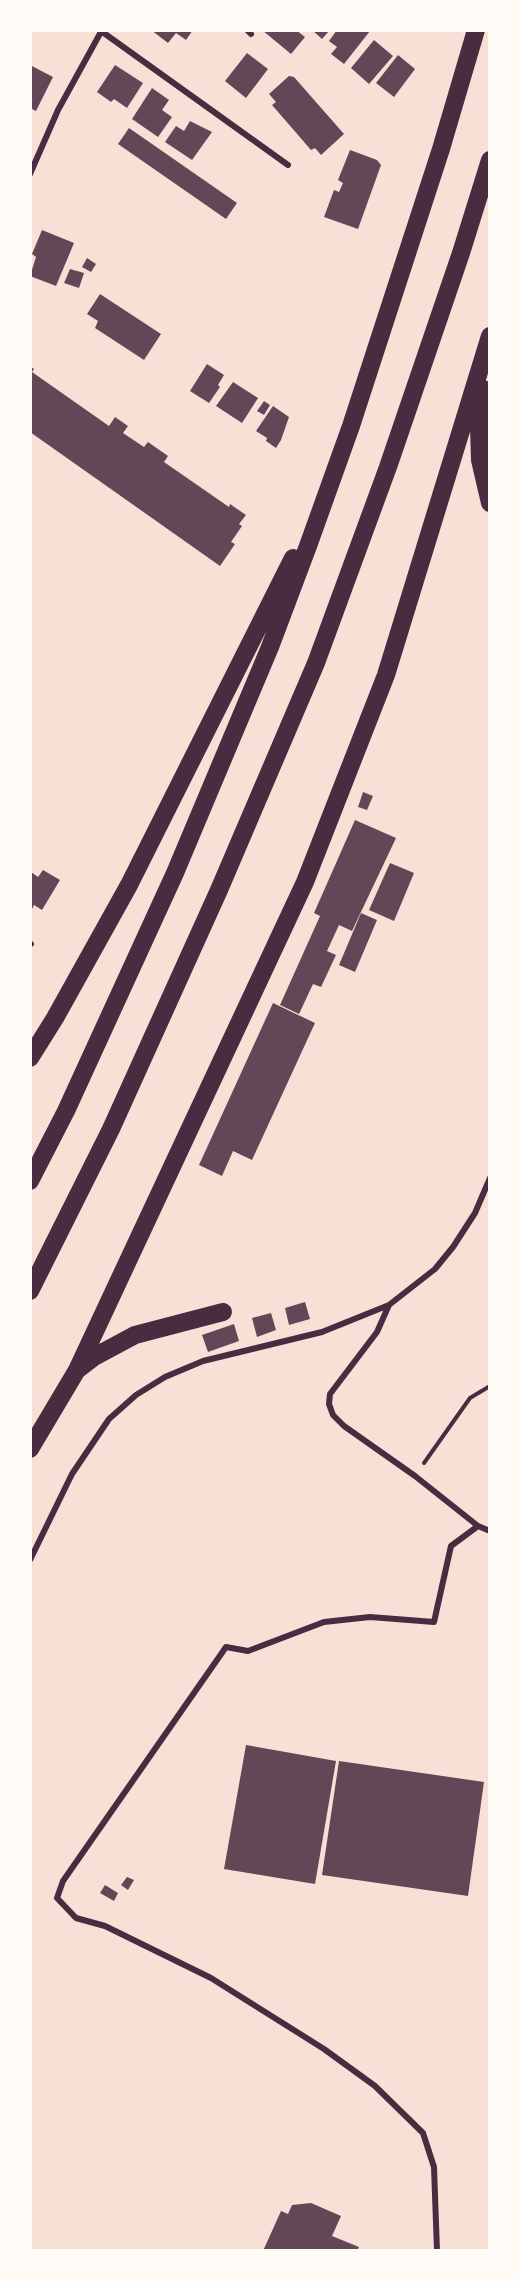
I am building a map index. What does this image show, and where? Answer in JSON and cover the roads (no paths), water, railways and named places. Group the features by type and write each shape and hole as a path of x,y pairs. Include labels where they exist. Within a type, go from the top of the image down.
{"highway":[{"path":"30,1181 66,1111 175,873 270,646 351,426 441,149 476,30"},
{"path":"30,1291 116,1118 219,890 316,663 392,455 490,160"},
{"path":"30,1449 77,1370 305,882 386,675 490,336"},
{"path":"490,362 481,398 479,427 480,460 490,503"},
{"path":"30,1065 129,885 229,689 314,513 351,426"},
{"path":"30,1058 55,1018"},
{"path":"77,1370 112,1346 135,1335 223,1312"}],"street":[{"path":"30,174 58,110 102,30 288,165"},
{"path":"30,1560 72,1473 109,1419 136,1395 165,1377 203,1361 322,1332 389,1305 435,1269 453,1247 475,1213 490,1178"},
{"path":"389,1305 377,1332 330,1394 329,1404 333,1415 344,1426 415,1476 478,1526 490,1531"},
{"path":"437,2251 434,2166 423,2133 375,2086 324,2049 211,1978 105,1926 76,1918 57,1898 63,1881 226,1647 248,1651 324,1622 370,1617 434,1622 452,1546 478,1526"}]}
